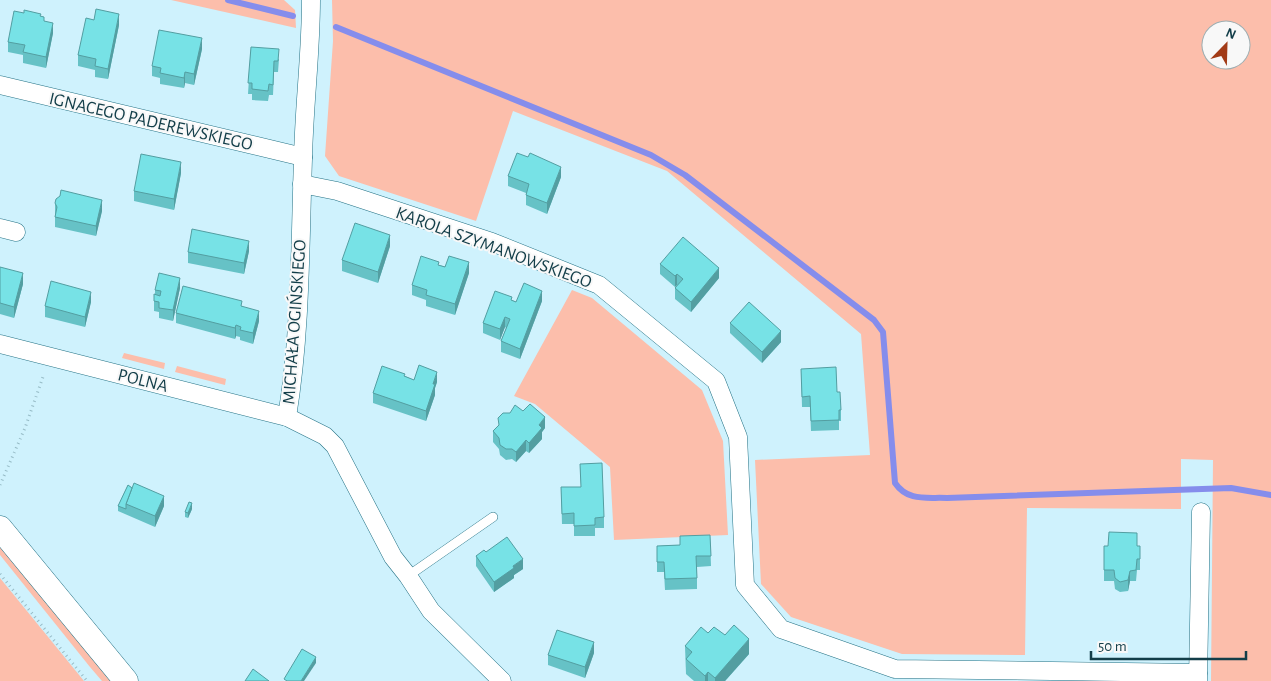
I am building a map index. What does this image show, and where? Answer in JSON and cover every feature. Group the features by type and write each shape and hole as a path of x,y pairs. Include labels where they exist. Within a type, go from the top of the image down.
{"street":[{"name":"MICHAŁA OGIŃSKIEGO","path":"311,0 311,36 303,157 294,373 287,417 325,436 335,446 393,557 432,611 502,681"},
{"name":"IGNACEGO PADEREWSKIEGO","path":"0,85 303,157"},
{"name":"KAROLA SZYMANOWSKIEGO","path":"302,184 337,191 492,242 598,285 716,381 738,437 745,585 781,629 895,669 1198,677 1200,512"},
{"name":"POLNA","path":"0,344 287,417"},
{"path":"0,528 126,681"}],"lane":[{"path":"408,576 493,517"}],"path":[{"path":"0,485 25,428 50,356"},
{"path":"0,574 87,681"}],"shaded area":[{"path":"171,0 284,0 295,10 296,28"},
{"path":"332,0 1271,0 1271,681 1211,681 1213,460 1181,459 1181,509 1027,508 1025,655 902,654 791,617 761,584 755,460 870,455 861,334 667,171 513,111 476,221 339,176 325,156 333,41"},
{"path":"572,290 592,298 702,390 723,441 728,535 614,540 610,467 535,404 514,396"},
{"path":"124,353 165,363 164,369 122,358"},
{"path":"177,366 226,379 225,385 175,372"},
{"path":"0,542 114,681 102,681 90,667 0,555"},
{"path":"0,578 84,681 0,681"}],"building":[{"path":"96,9 119,14 108,69 95,66 96,59 78,55 86,18 94,20"},
{"path":"24,10 41,14 40,16 44,17 44,21 53,23 46,57 23,52 25,45 8,42 14,11 24,13"},
{"path":"159,30 202,38 194,74 185,72 184,78 160,73 161,68 152,66"},
{"path":"251,47 279,49 278,61 274,61 273,85 269,84 268,91 252,89 252,83 248,83"},
{"path":"517,153 528,157 530,153 561,167 547,203 526,195 529,184 508,176"},
{"path":"141,154 181,162 174,199 134,191"},
{"path":"61,190 102,200 96,226 55,217 57,207 55,203 56,199 60,196"},
{"path":"355,223 390,235 378,272 342,260"},
{"path":"192,229 249,241 244,263 188,252"},
{"path":"683,237 719,268 691,302 675,288 683,279 677,274 675,276 660,264"},
{"path":"421,256 439,262 438,265 445,267 449,256 469,262 455,304 426,295 427,290 412,285"},
{"path":"0,267 23,273 14,307 0,303"},
{"path":"159,273 180,278 173,310 159,308 159,302 154,301 154,294 160,296 161,291 155,290"},
{"path":"51,281 91,292 85,317 45,306"},
{"path":"524,283 542,291 520,349 501,341 510,319 505,317 500,329 483,323 495,291 512,297 511,300 516,302"},
{"path":"183,286 242,301 241,306 259,311 253,333 240,330 241,327 236,325 235,328 176,313"},
{"path":"749,302 781,331 762,352 730,323"},
{"path":"419,365 437,372 426,411 373,393 382,366 405,374 404,376 414,380"},
{"path":"836,367 837,392 840,392 841,410 839,410 839,420 811,421 810,396 802,397 801,369"},
{"path":"530,404 545,417 539,425 542,428 529,443 526,440 516,452 512,449 506,449 500,445 499,438 493,431 499,425 498,418 503,413 510,413 515,405 523,411"},
{"path":"602,463 604,517 595,518 595,525 574,526 574,513 562,514 561,487 581,487 580,464"},
{"path":"134,483 164,496 155,516 126,504"},
{"path":"128,485 132,488 126,509 118,506"},
{"path":"189,502 192,503 188,513 185,512"},
{"path":"1109,532 1137,533 1140,559 1137,559 1136,570 1130,571 1128,580 1120,582 1115,578 1114,570 1104,570 1104,546 1108,546"},
{"path":"710,535 711,556 696,556 697,578 665,579 664,562 657,562 657,546 680,545 680,536"},
{"path":"507,537 523,559 494,582 476,556 484,550 486,552"},
{"path":"734,625 749,639 715,678 708,672 705,676 686,659 692,652 685,646 701,627 708,633 714,627 725,635"},
{"path":"557,630 594,642 585,667 548,655"},
{"path":"302,649 316,657 301,681 287,681 284,679"},
{"path":"253,669 269,681 245,681"}],"waterway":[{"path":"228,0 293,16"},
{"path":"336,27 651,155 685,175 874,320 883,332 895,483 906,493 925,498 947,498 1231,488 1271,495"}]}
